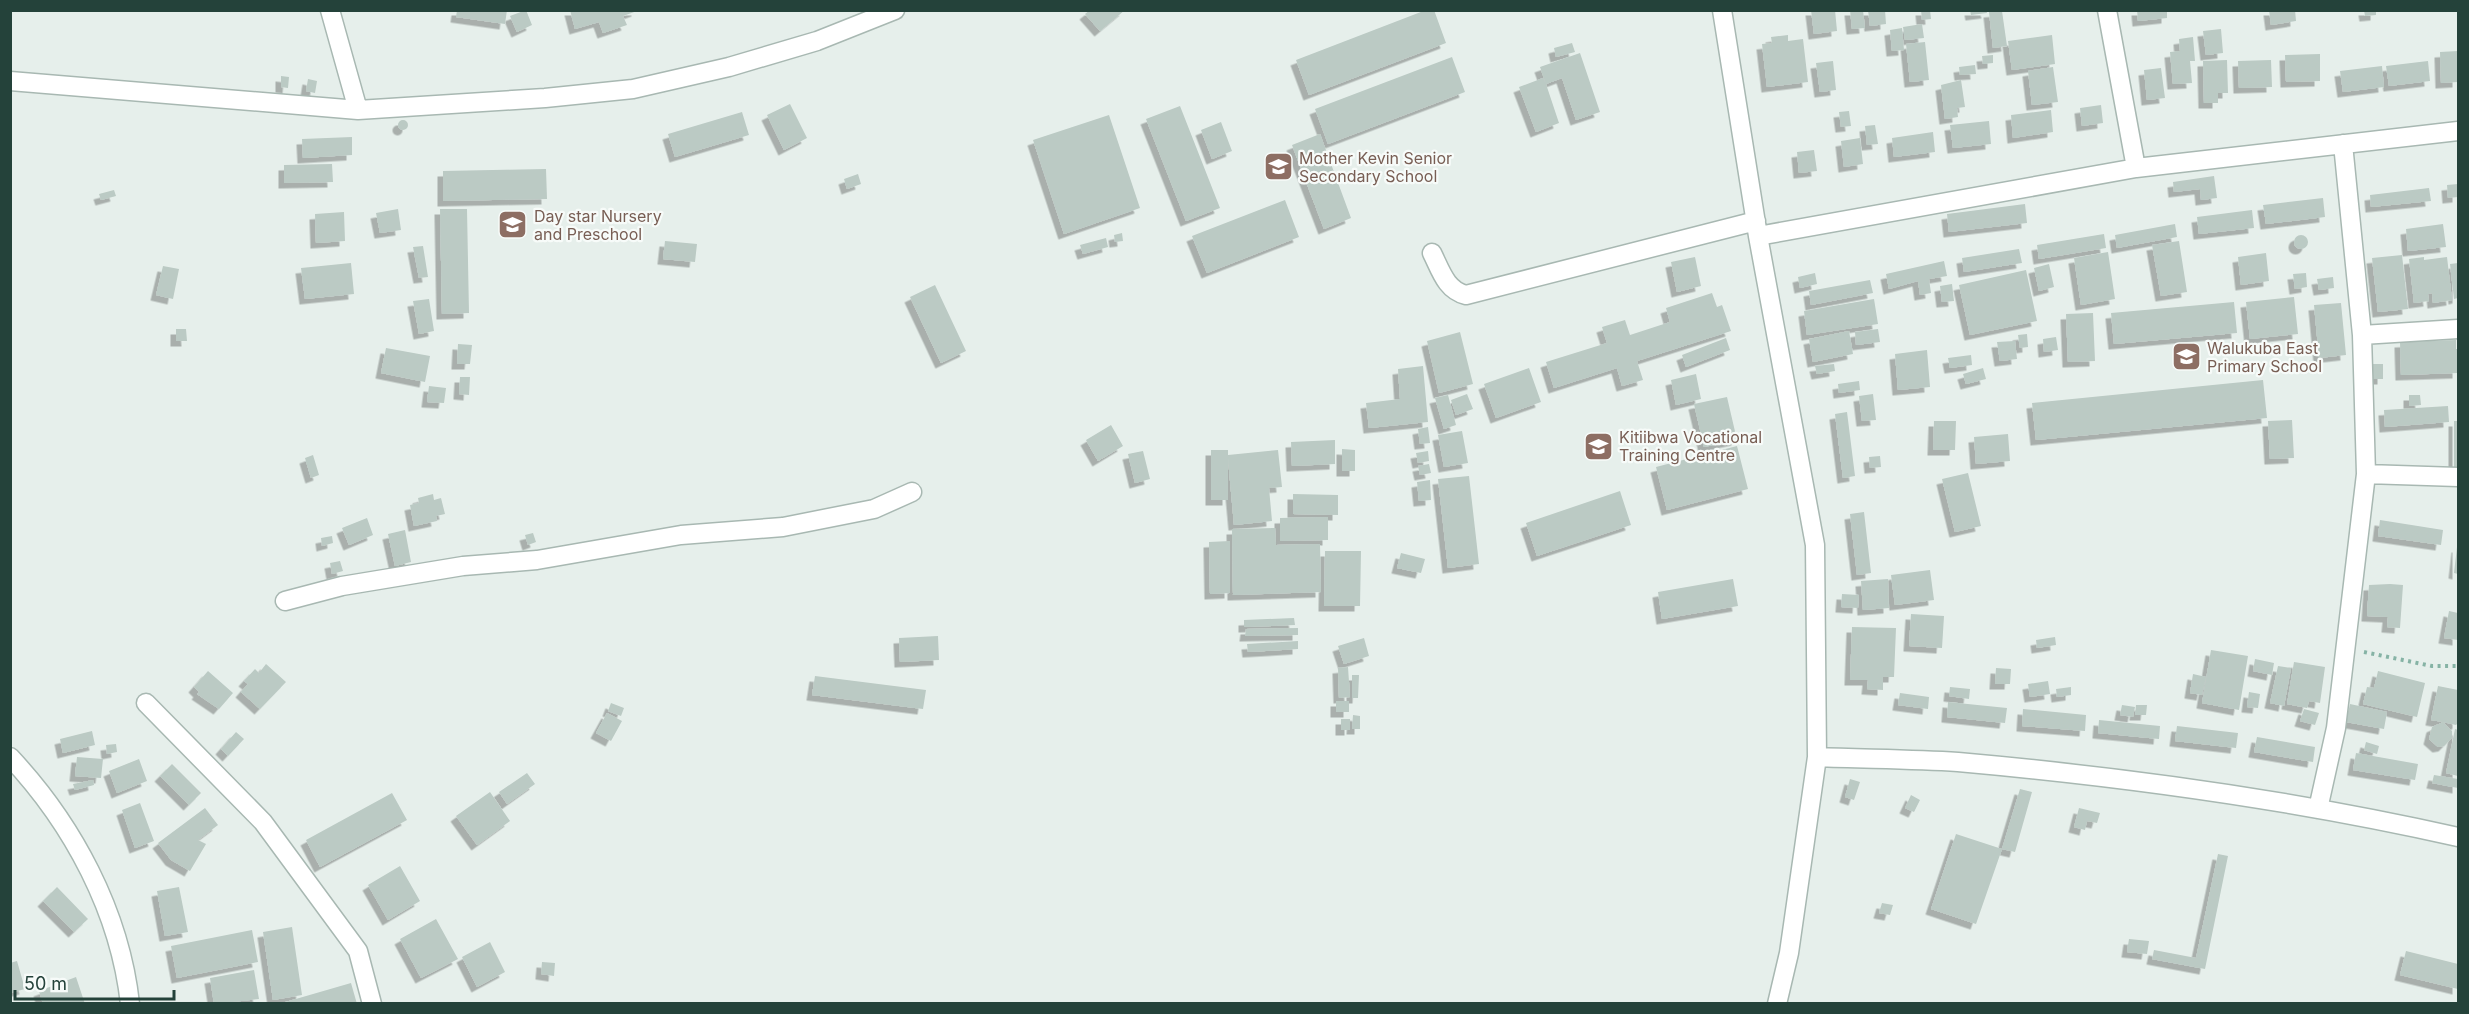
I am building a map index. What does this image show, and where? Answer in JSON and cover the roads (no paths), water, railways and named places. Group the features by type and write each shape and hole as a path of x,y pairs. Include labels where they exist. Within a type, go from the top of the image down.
{"street":[{"path":"330,10 358,110"},
{"path":"10,81 358,110 633,89 729,67 817,41 895,10"},
{"path":"1722,10 1757,229 1815,545 1817,757 1789,953 1777,1004"},
{"path":"2107,10 2136,168"},
{"path":"1432,253 1448,285 1456,292 1466,295 1757,229 2136,168 2458,131"},
{"path":"2318,808 2336,728 2366,474 2362,335 2343,144"},
{"path":"2362,335 2458,329"},
{"path":"2366,474 2458,477"},
{"path":"285,601 342,586 463,566 537,560 681,535 783,526 874,510 912,492"},
{"path":"146,703 263,822 358,951 372,1004"},
{"path":"10,757 59,818 102,894 126,970 130,1004"},
{"path":"1817,757 1956,762 2144,782 2318,808 2458,837"}],"place":[{"name":"Mother Kevin Senior Secondary School","path":"1278,167"},
{"name":"Day star Nursery and Preschool","path":"513,225"},
{"name":"Walukuba East Primary School","path":"2186,357"},
{"name":"Kitiibwa Vocational Training Centre","path":"1598,446"}]}
